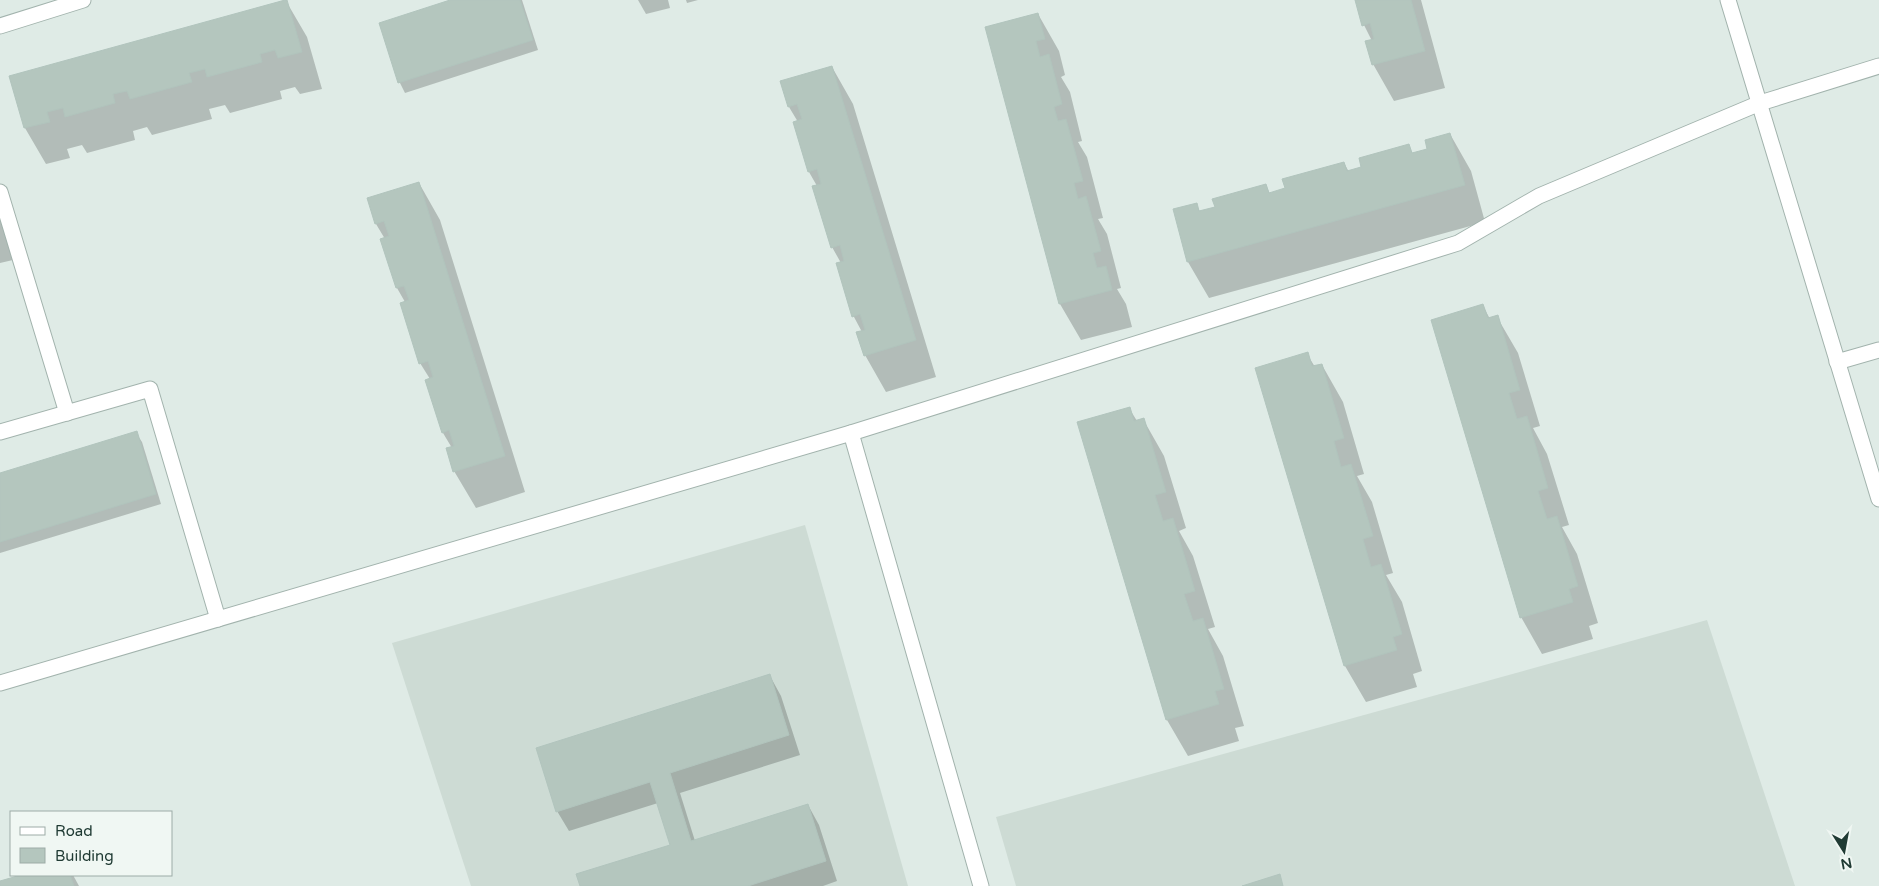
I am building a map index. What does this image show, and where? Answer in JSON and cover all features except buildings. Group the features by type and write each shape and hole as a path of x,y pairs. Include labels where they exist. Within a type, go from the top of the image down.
{"street":[{"path":"0,26 83,0"},
{"path":"1728,0 1879,499"},
{"path":"0,683 851,433 1458,243 1539,196 1760,103 1879,66"},
{"path":"0,192 67,412"},
{"path":"1837,362 1879,350"},
{"path":"0,432 150,389 218,619"},
{"path":"851,433 981,886"}],"shaded area":[{"path":"805,525 908,886 471,886 392,643"},
{"path":"1707,620 1795,886 1016,886 996,817"}]}
